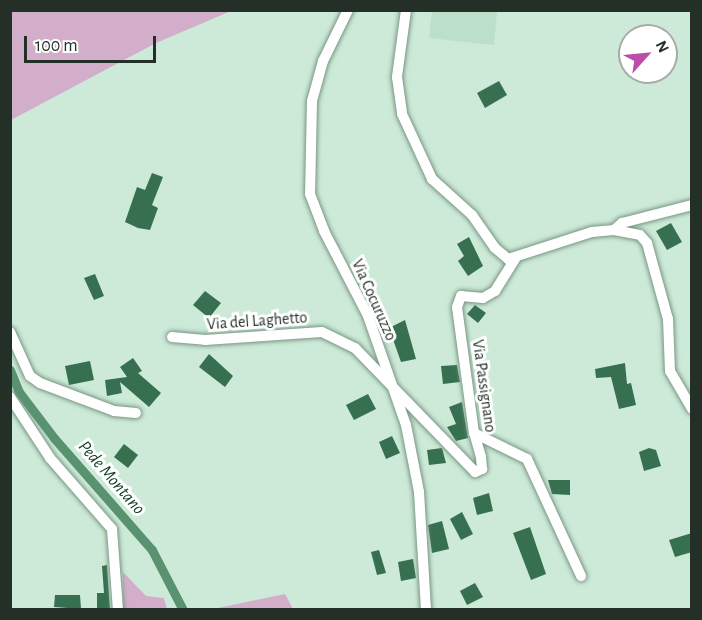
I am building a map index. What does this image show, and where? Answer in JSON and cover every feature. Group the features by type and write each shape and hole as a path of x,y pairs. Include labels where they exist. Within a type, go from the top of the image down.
{"street":[{"name":"Via Cocuruzzo","path":"348,10 323,62 312,101 310,194 324,231 368,315 416,464 426,609"},
{"path":"406,10 397,77 402,114 416,149 432,179 472,215 495,248 508,259 553,243 615,230 640,235 647,243 668,319 670,371 692,409"},
{"path":"615,230 621,223 692,205"},
{"name":"Via Passignano","path":"394,391 475,472 482,470 474,433 457,307 460,296 483,298 495,291 516,258"},
{"path":"10,332 30,376 40,383 114,411 136,413"},
{"name":"Via del Laghetto","path":"172,337 205,340 322,332 356,348 394,391"},
{"path":"10,397 50,458 112,529 118,609"},
{"path":"474,433 527,459 581,576"}],"shaded area":[{"path":"11,10 231,11 156,43 11,120"},
{"path":"432,11 497,11 494,45 429,38"},
{"path":"123,572 146,596 164,598 167,609 123,609"},
{"path":"285,594 293,609 213,609"}],"building":[{"path":"499,81 507,95 485,108 477,93"},
{"path":"152,173 163,177 152,205 158,208 150,230 125,222 137,187 145,190"},
{"path":"671,223 682,242 667,250 656,231"},
{"path":"469,237 483,266 468,276 458,261 464,256 457,244"},
{"path":"95,274 104,296 94,300 84,278"},
{"path":"205,291 221,303 209,318 193,305"},
{"path":"475,305 486,313 478,323 467,314"},
{"path":"405,320 416,359 401,362 389,328"},
{"path":"481,351 487,373 479,376 473,354"},
{"path":"209,354 233,376 225,387 199,367"},
{"path":"133,358 142,371 138,373 161,393 149,407 120,382 122,393 107,396 105,380 127,377 120,367"},
{"path":"90,361 94,380 69,385 65,366"},
{"path":"625,363 627,384 631,383 636,405 619,409 611,377 596,378 595,369"},
{"path":"457,365 460,382 443,384 441,366"},
{"path":"368,394 376,409 354,420 346,405"},
{"path":"462,402 468,438 456,441 447,427 456,424 449,407"},
{"path":"392,436 400,453 386,459 379,442"},
{"path":"124,444 138,455 128,468 114,457"},
{"path":"442,448 446,463 429,465 427,450"},
{"path":"649,448 656,450 661,466 644,471 639,452"},
{"path":"548,480 570,480 570,495 552,494"},
{"path":"489,493 493,511 477,515 473,498"},
{"path":"462,512 473,534 461,540 450,519"},
{"path":"442,521 449,549 432,553 428,525"},
{"path":"530,527 546,574 531,580 513,533"},
{"path":"692,533 692,552 675,557 669,540"},
{"path":"379,550 386,573 377,575 371,552"},
{"path":"413,559 416,578 401,581 398,562"},
{"path":"107,565 110,609 97,609 97,593 104,593 102,566"},
{"path":"475,583 483,597 467,605 460,591"},
{"path":"55,595 80,595 81,609 54,607"}],"waterway":[{"name":"Pede Montano","path":"10,370 19,392 54,438 152,550 183,610"}]}
